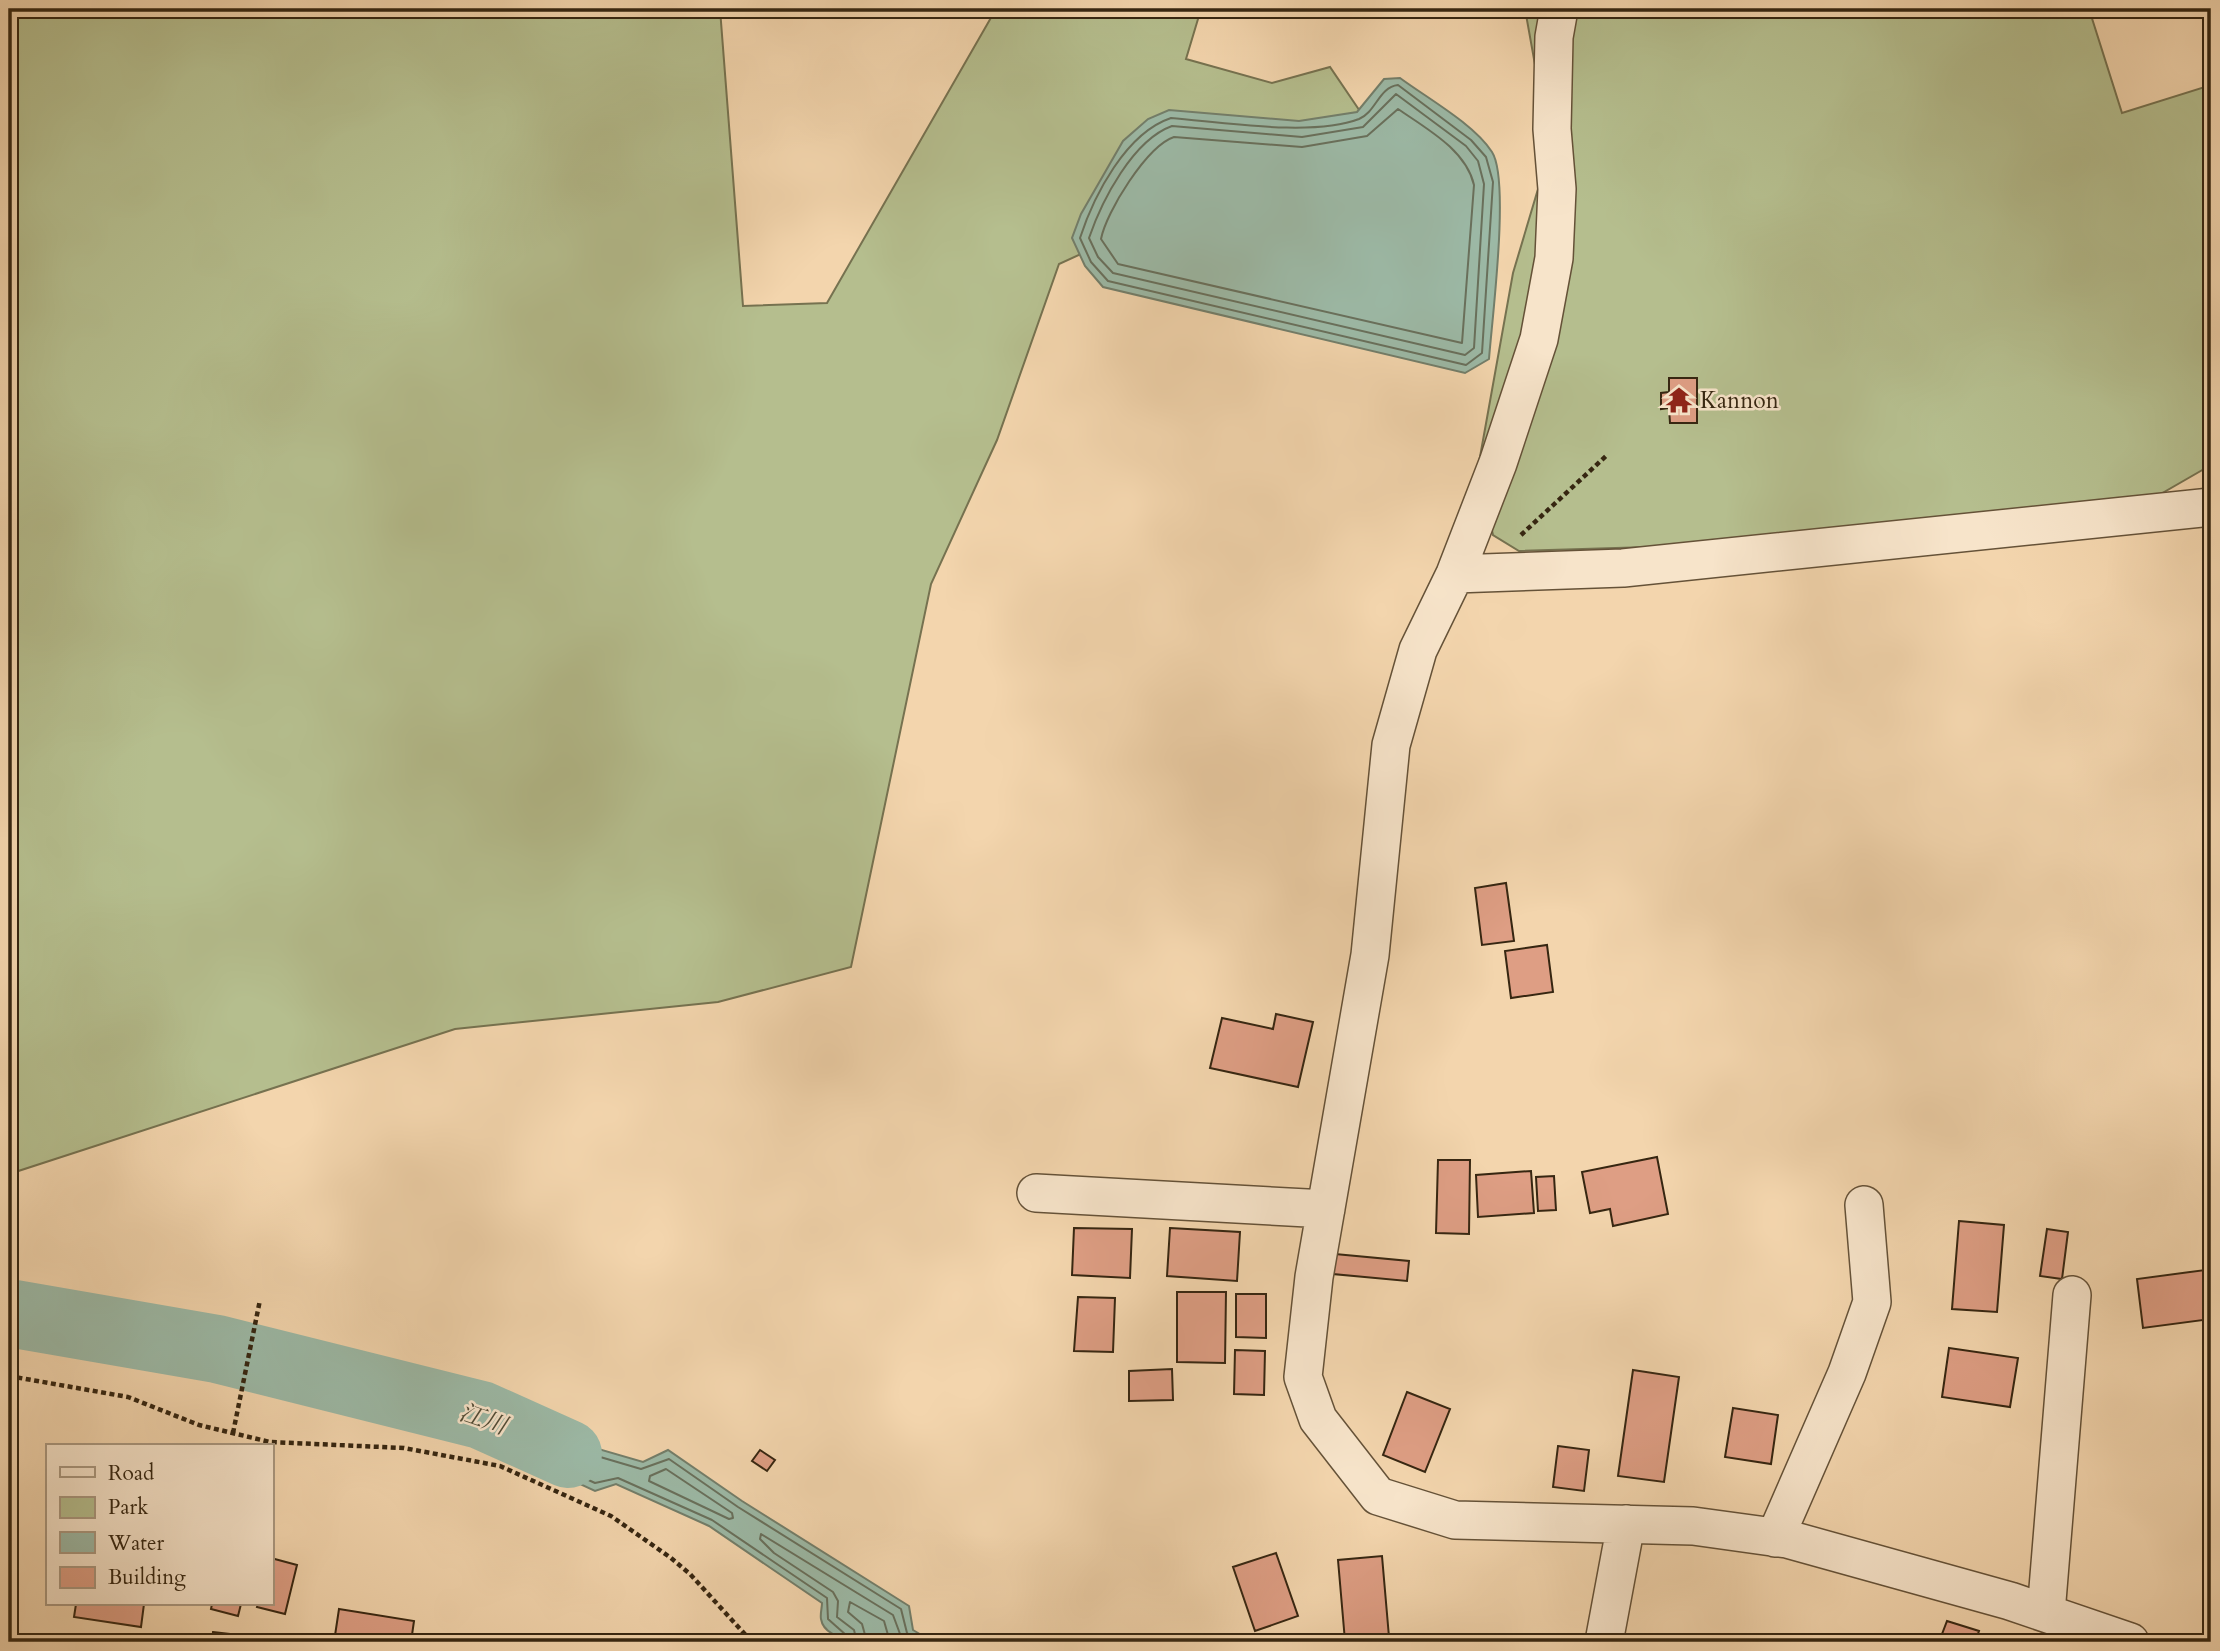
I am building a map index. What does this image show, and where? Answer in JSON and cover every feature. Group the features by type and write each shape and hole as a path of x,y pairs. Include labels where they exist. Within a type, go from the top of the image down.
{"street":[{"path":"1559,9 1554,37 1552,129 1557,188 1554,258 1539,339 1498,463 1467,574 1418,650 1391,745 1370,955 1314,1278 1303,1377 1318,1419 1378,1496 1455,1520 1693,1526 1775,1538 2046,1614 2130,1642"},
{"path":"1467,574 1623,568 2211,507"},
{"path":"1036,1193 1326,1209"},
{"path":"1775,1538 1847,1373 1872,1302 1864,1205"},
{"path":"2046,1614 2072,1295"},
{"path":"1604,1642 1626,1524"}],"path":[{"path":"1467,574 1606,456"},
{"path":"233,1433 260,1300"},
{"path":"9,1376 128,1396 199,1425 270,1442 404,1448 500,1466 611,1516 690,1574 752,1642"}],"green space":[{"path":"9,9 720,9 743,306 827,303 996,9 1201,9 1186,59 1272,83 1330,67 1368,123 1059,264 997,440 931,584 851,967 718,1002 455,1029 9,1174"},
{"path":"1525,9 2089,9 2122,113 2211,85 2211,465 2138,507 1749,544 1519,551 1493,535 1478,468 1513,273 1544,169 1539,87"}],"water":[{"path":"1400,78 1474,131 1492,152 1497,167 1500,219 1489,359 1465,373 1103,287 1085,266 1072,238 1081,214 1123,141 1148,119 1169,110 1299,121 1357,112 1384,79"},
{"path":"481,1415 643,1462 668,1450 742,1501 909,1606 913,1630 933,1642 870,1642 837,1636 826,1629 821,1619 822,1603 709,1526 616,1484 595,1491 498,1446 500,1433"}],"building":[{"name":"Kannon","path":"1669,378 1697,378 1697,423 1670,423 1669,408 1661,409 1661,393 1669,392"},
{"path":"2203,425 2211,425 2211,435 2203,435"},
{"path":"1506,883 1514,941 1482,945 1475,888"},
{"path":"1547,945 1553,992 1511,998 1505,951"},
{"path":"1276,1014 1313,1022 1298,1087 1210,1068 1222,1018 1273,1029"},
{"path":"1657,1157 1668,1214 1613,1226 1610,1209 1590,1213 1582,1172"},
{"path":"1438,1160 1470,1160 1469,1234 1436,1233"},
{"path":"1531,1171 1534,1213 1478,1217 1476,1175"},
{"path":"1554,1176 1556,1210 1538,1211 1536,1177"},
{"path":"1959,1221 2004,1225 1997,1312 1952,1309"},
{"path":"1074,1228 1132,1229 1130,1278 1072,1275"},
{"path":"1170,1228 1240,1232 1237,1281 1167,1276"},
{"path":"2047,1229 2068,1232 2062,1279 2040,1276"},
{"path":"1335,1254 1409,1261 1407,1281 1333,1274"},
{"path":"2205,1270 2211,1319 2143,1328 2137,1279"},
{"path":"1177,1292 1226,1292 1225,1363 1177,1362"},
{"path":"1236,1294 1266,1294 1266,1338 1236,1337"},
{"path":"1078,1297 1115,1298 1113,1352 1074,1351"},
{"path":"1949,1348 2018,1358 2010,1407 1942,1397"},
{"path":"1235,1350 1265,1351 1264,1395 1234,1394"},
{"path":"1172,1369 1173,1400 1129,1401 1129,1371"},
{"path":"1633,1370 1679,1377 1664,1482 1618,1476"},
{"path":"1407,1392 1450,1409 1425,1472 1383,1455"},
{"path":"1733,1408 1778,1415 1771,1464 1725,1457"},
{"path":"1558,1446 1589,1450 1584,1491 1553,1487"},
{"path":"760,1450 775,1460 767,1471 752,1461"},
{"path":"1276,1553 1298,1616 1255,1631 1233,1567"},
{"path":"1382,1556 1389,1637 1345,1641 1338,1560"},
{"path":"273,1559 297,1565 285,1614 257,1607 273,1606"},
{"path":"76,1606 144,1606 141,1627 74,1617"},
{"path":"212,1606 240,1606 238,1616 211,1609"},
{"path":"339,1609 414,1621 411,1642 334,1642"},
{"path":"1947,1621 1979,1631 1975,1642 1939,1642"},
{"path":"213,1632 255,1637 254,1642 212,1642"}],"waterway":[{"name":"江川","path":"9,1313 217,1349 481,1415 568,1454"}],"place":[{"name":"Kannon","path":"1679,400"}]}
